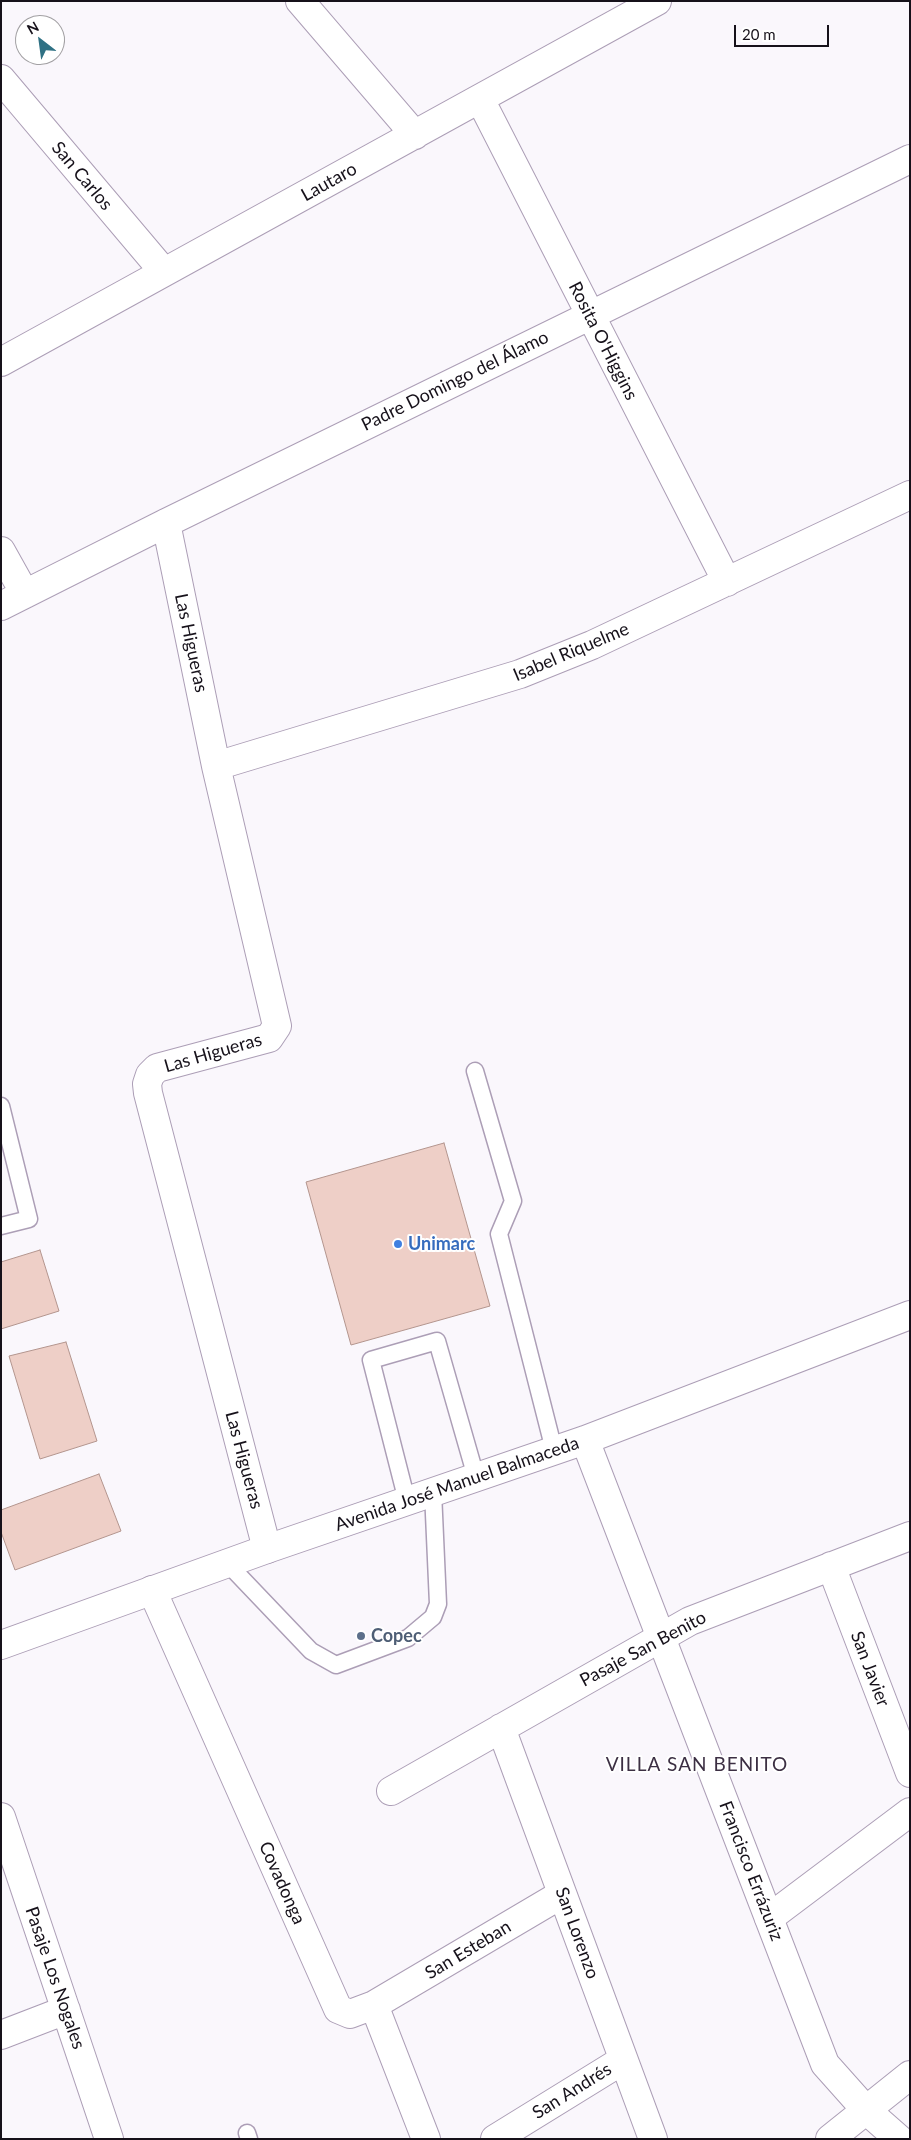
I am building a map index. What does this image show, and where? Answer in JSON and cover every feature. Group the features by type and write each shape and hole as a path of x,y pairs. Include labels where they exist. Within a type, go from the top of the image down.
{"street":[{"path":"300,1 415,135"},
{"name":"Lautaro","path":"1,362 657,1"},
{"name":"San Carlos","path":"1,79 164,272"},
{"name":"Rosita O'Higgins","path":"480,99 727,582"},
{"name":"Padre Domingo del Álamo","path":"13,600 166,523 910,159"},
{"name":"Isabel Riquelme","path":"216,766 520,674 592,645 910,495"},
{"name":"Las Higueras","path":"166,523 216,766 277,1026 269,1038 157,1068 150,1075 147,1084 267,1549"},
{"path":"1,551 13,600"},
{"name":"Avenida José Manuel Balmaceda","path":"2,1644 267,1549 585,1440 910,1315"},
{"name":"Francisco Errázuriz","path":"585,1440 825,2064 866,2110 899,2139"},
{"name":"Pasaje San Benito","path":"390,1791 660,1636 690,1621 910,1536"},
{"name":"San Javier","path":"831,1566 910,1773"},
{"name":"Covadonga","path":"152,1590 334,2002 338,2009 350,2014 374,2005"},
{"name":"San Lorenzo","path":"501,1728 652,2139"},
{"path":"769,1918 910,1812"},
{"name":"Pasaje Los Nogales","path":"1,1817 109,2139"},
{"name":"San Esteban","path":"374,2005 562,1894"},
{"path":"374,2005 426,2139"},
{"path":"1,2035 66,2010"},
{"name":"San Andrés","path":"496,2139 624,2060"},
{"path":"830,2139 910,2075"}],"lane":[{"path":"475,1071 513,1201 498,1234 554,1450"},
{"path":"1,1106 29,1219 1,1226"},
{"path":"407,1501 370,1360 437,1341 476,1478"},
{"path":"228,1564 311,1651 336,1665 408,1638 433,1617 438,1604 433,1492"}],"building":[{"name":"Unimarc","path":"444,1143 490,1306 351,1345 306,1182"},
{"path":"40,1250 59,1311 1,1329 1,1262"},
{"path":"66,1342 97,1441 40,1459 9,1356"},
{"path":"99,1474 121,1531 15,1570 1,1532 1,1510"}],"place":[{"name":"Unimarc","path":"398,1244"},
{"name":"Copec","path":"361,1636"}],"district":[{"name":"VILLA SAN BENITO","path":"697,1765"}]}
